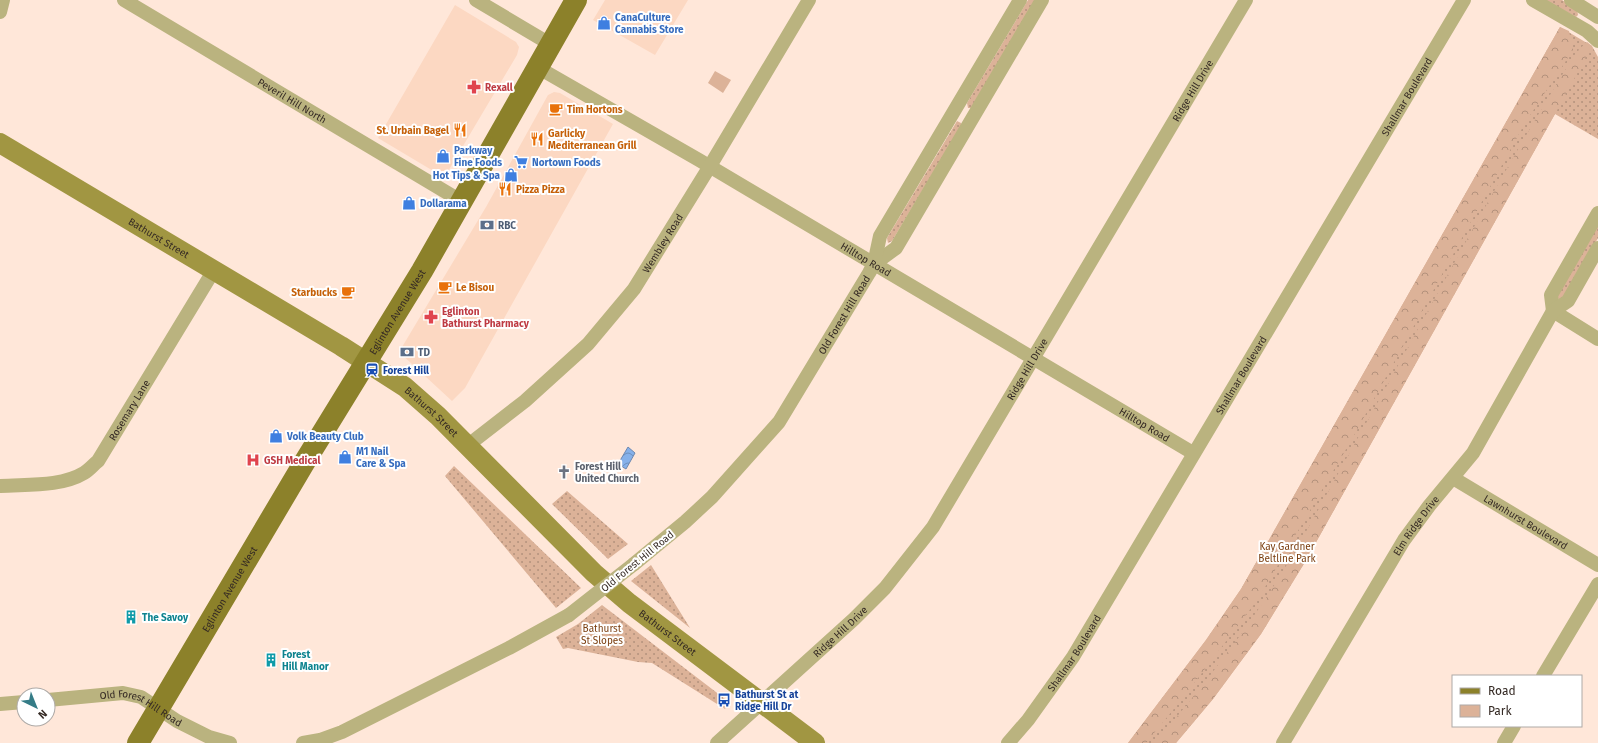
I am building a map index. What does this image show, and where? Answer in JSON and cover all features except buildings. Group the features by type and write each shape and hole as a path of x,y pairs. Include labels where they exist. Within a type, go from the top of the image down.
{"main road":[{"name":"Eglinton Avenue West","path":"138,743 304,463 422,271 576,0"},
{"name":"Bathurst Street","path":"0,142 366,361 405,387 467,446 594,573 629,603 816,743"}],"street":[{"path":"0,12 3,0"},
{"name":"Peveril Hill North","path":"124,0 461,201"},
{"path":"476,0 550,44"},
{"name":"Wembley Road","path":"467,446 536,392 597,334 634,289 710,166 809,0"},
{"name":"Old Forest Hill Road","path":"303,743 320,740 342,732 509,648 569,615 669,536 712,497 779,422 874,264 880,236 1020,0"},
{"name":"Old Forest Hill Road","path":"874,264 896,248 1042,0"},
{"name":"Ridge Hill Drive","path":"717,743 854,619 907,561 934,527 1246,0"},
{"name":"Shallmar Boulevard","path":"1008,743 1028,720 1072,657 1464,0"},
{"path":"1533,0 1587,31 1598,41"},
{"path":"1570,0 1598,16"},
{"name":"Hilltop Road","path":"537,67 710,166 1193,453"},
{"path":"956,110 971,120"},
{"path":"1598,213 1550,295 1553,311 1598,339"},
{"name":"Elm Ridge Drive","path":"1283,743 1404,540 1473,453 1553,311 1568,301 1598,248"},
{"name":"Rosemary Lane","path":"0,486 58,482 76,478 98,460 214,270"},
{"name":"Lawnhurst Boulevard","path":"1453,478 1598,565"},
{"path":"1545,675 1598,584"},
{"name":"Old Forest Hill Road","path":"56,699 123,694 141,697 177,721 209,737 230,743"},
{"path":"0,704 16,703"},
{"path":"1504,743 1513,727"}],"shaded area":[{"path":"605,0 688,0 655,55 593,20"},
{"path":"455,5 516,42 519,47 517,55 447,173 444,174 435,172 378,138"},
{"path":"554,92 560,93 613,124 465,388 452,401 399,352 486,207 548,95"}],"green space":[{"path":"1028,0 1036,0 971,108 968,108 967,103"},
{"path":"1544,0 1562,0 1577,9 1578,15 1576,17"},
{"name":"Kay Gardner Beltline Park","path":"1560,27 1592,46 1598,57 1598,139 1555,114 1305,562 1261,634 1213,699 1176,743 1128,743 1206,640 1241,589"},
{"path":"1560,27 1569,31 1573,50 1525,123 1352,439 1258,599 1186,694 1146,743 1128,743 1206,640 1241,589"},
{"path":"1587,42 1592,46 1555,114 1305,562 1261,634 1213,699 1176,743 1155,743 1198,691 1276,583 1517,150 1577,51"},
{"path":"715,71 731,80 723,93 708,83"},
{"path":"957,121 961,123 961,126 892,241 888,243 887,238"},
{"path":"1598,221 1598,238 1564,298 1559,300 1557,297"},
{"name":"Bathurst St Slopes","path":"454,466 581,588 556,608 445,476"},
{"path":"567,491 628,544 608,559 552,504"},
{"path":"651,565 690,628 631,581"},
{"name":"Bathurst St Slopes","path":"602,605 729,702 725,709 652,663 638,662 568,648 563,649 556,637 578,624"}],"water":[{"path":"628,447 635,453 626,469 618,464"}],"place":[{"name":"CanaCulture Cannabis Store","path":"604,23"},
{"name":"Rexall","path":"474,87"},
{"name":"Tim Hortons","path":"556,109"},
{"name":"St. Urbain Bagel","path":"460,130"},
{"name":"Garlicky Mediterranean Grill","path":"537,139"},
{"name":"Parkway Fine Foods","path":"443,156"},
{"name":"Nortown Foods","path":"521,162"},
{"name":"Hot Tips & Spa","path":"511,175"},
{"name":"Pizza Pizza","path":"505,189"},
{"name":"Dollarama","path":"409,203"},
{"name":"RBC","path":"487,225"},
{"name":"Le Bisou","path":"445,287"},
{"name":"Starbucks","path":"348,292"},
{"name":"Eglinton Bathurst Pharmacy","path":"431,317"},
{"name":"TD","path":"407,352"},
{"name":"Forest Hill","path":"372,370"},
{"name":"Volk Beauty Club","path":"276,436"},
{"name":"M1 Nail Care & Spa","path":"345,457"},
{"name":"GSH Medical","path":"253,460"},
{"name":"Forest Hill United Church","path":"564,472"},
{"name":"The Savoy","path":"131,617"},
{"name":"Forest Hill Manor","path":"271,660"},
{"name":"Bathurst St at Ridge Hill Dr","path":"724,700"}]}
